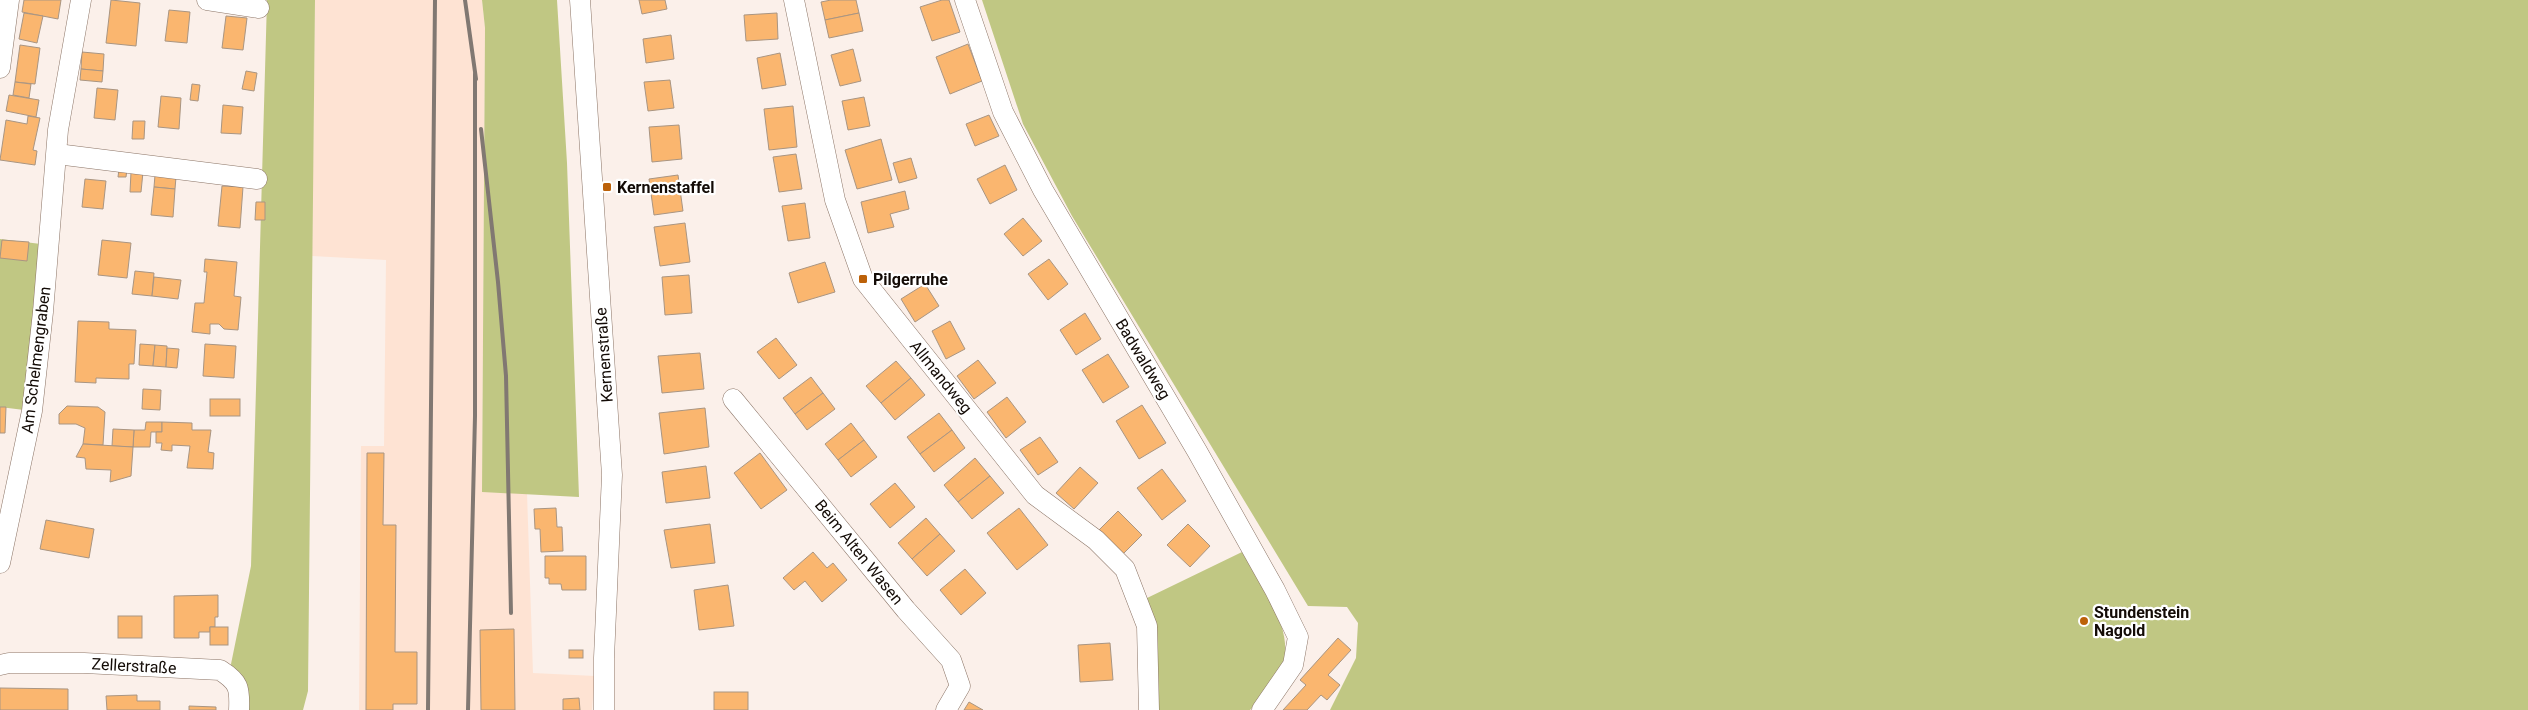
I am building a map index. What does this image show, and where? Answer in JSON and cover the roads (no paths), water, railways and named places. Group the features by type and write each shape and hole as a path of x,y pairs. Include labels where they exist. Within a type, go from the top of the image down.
{"street":[{"path":"0,68 9,0"},
{"name":"Am Schelmengraben","path":"0,563 32,411 58,130 82,0"},
{"path":"207,0 259,8"},
{"name":"Kernenstraße","path":"580,0 612,475 604,658 604,710"},
{"name":"Allmandweg","path":"794,0 835,200 863,280 1035,495 1096,540 1125,569 1147,626 1149,710"},
{"name":"Badwaldweg","path":"965,0 1003,112 1044,190 1197,451 1298,637 1293,665 1262,710"},
{"path":"57,154 257,179"},
{"name":"Beim Alten Wasen","path":"733,399 906,610 951,660 960,686 946,710"},
{"name":"Zellerstraße","path":"0,665 9,663 84,663 220,670 234,678 237,684 239,710"}],"railway":[{"path":"428,710 435,0"},
{"path":"465,0 476,79"},
{"path":"468,710 475,416 475,74"},
{"path":"481,129 498,282 506,376 511,613"}],"place":[{"name":"Kernenstaffel","path":"607,187"},
{"name":"Pilgerruhe","path":"863,279"},
{"name":"Stundenstein Nagold","path":"2084,621"}]}
